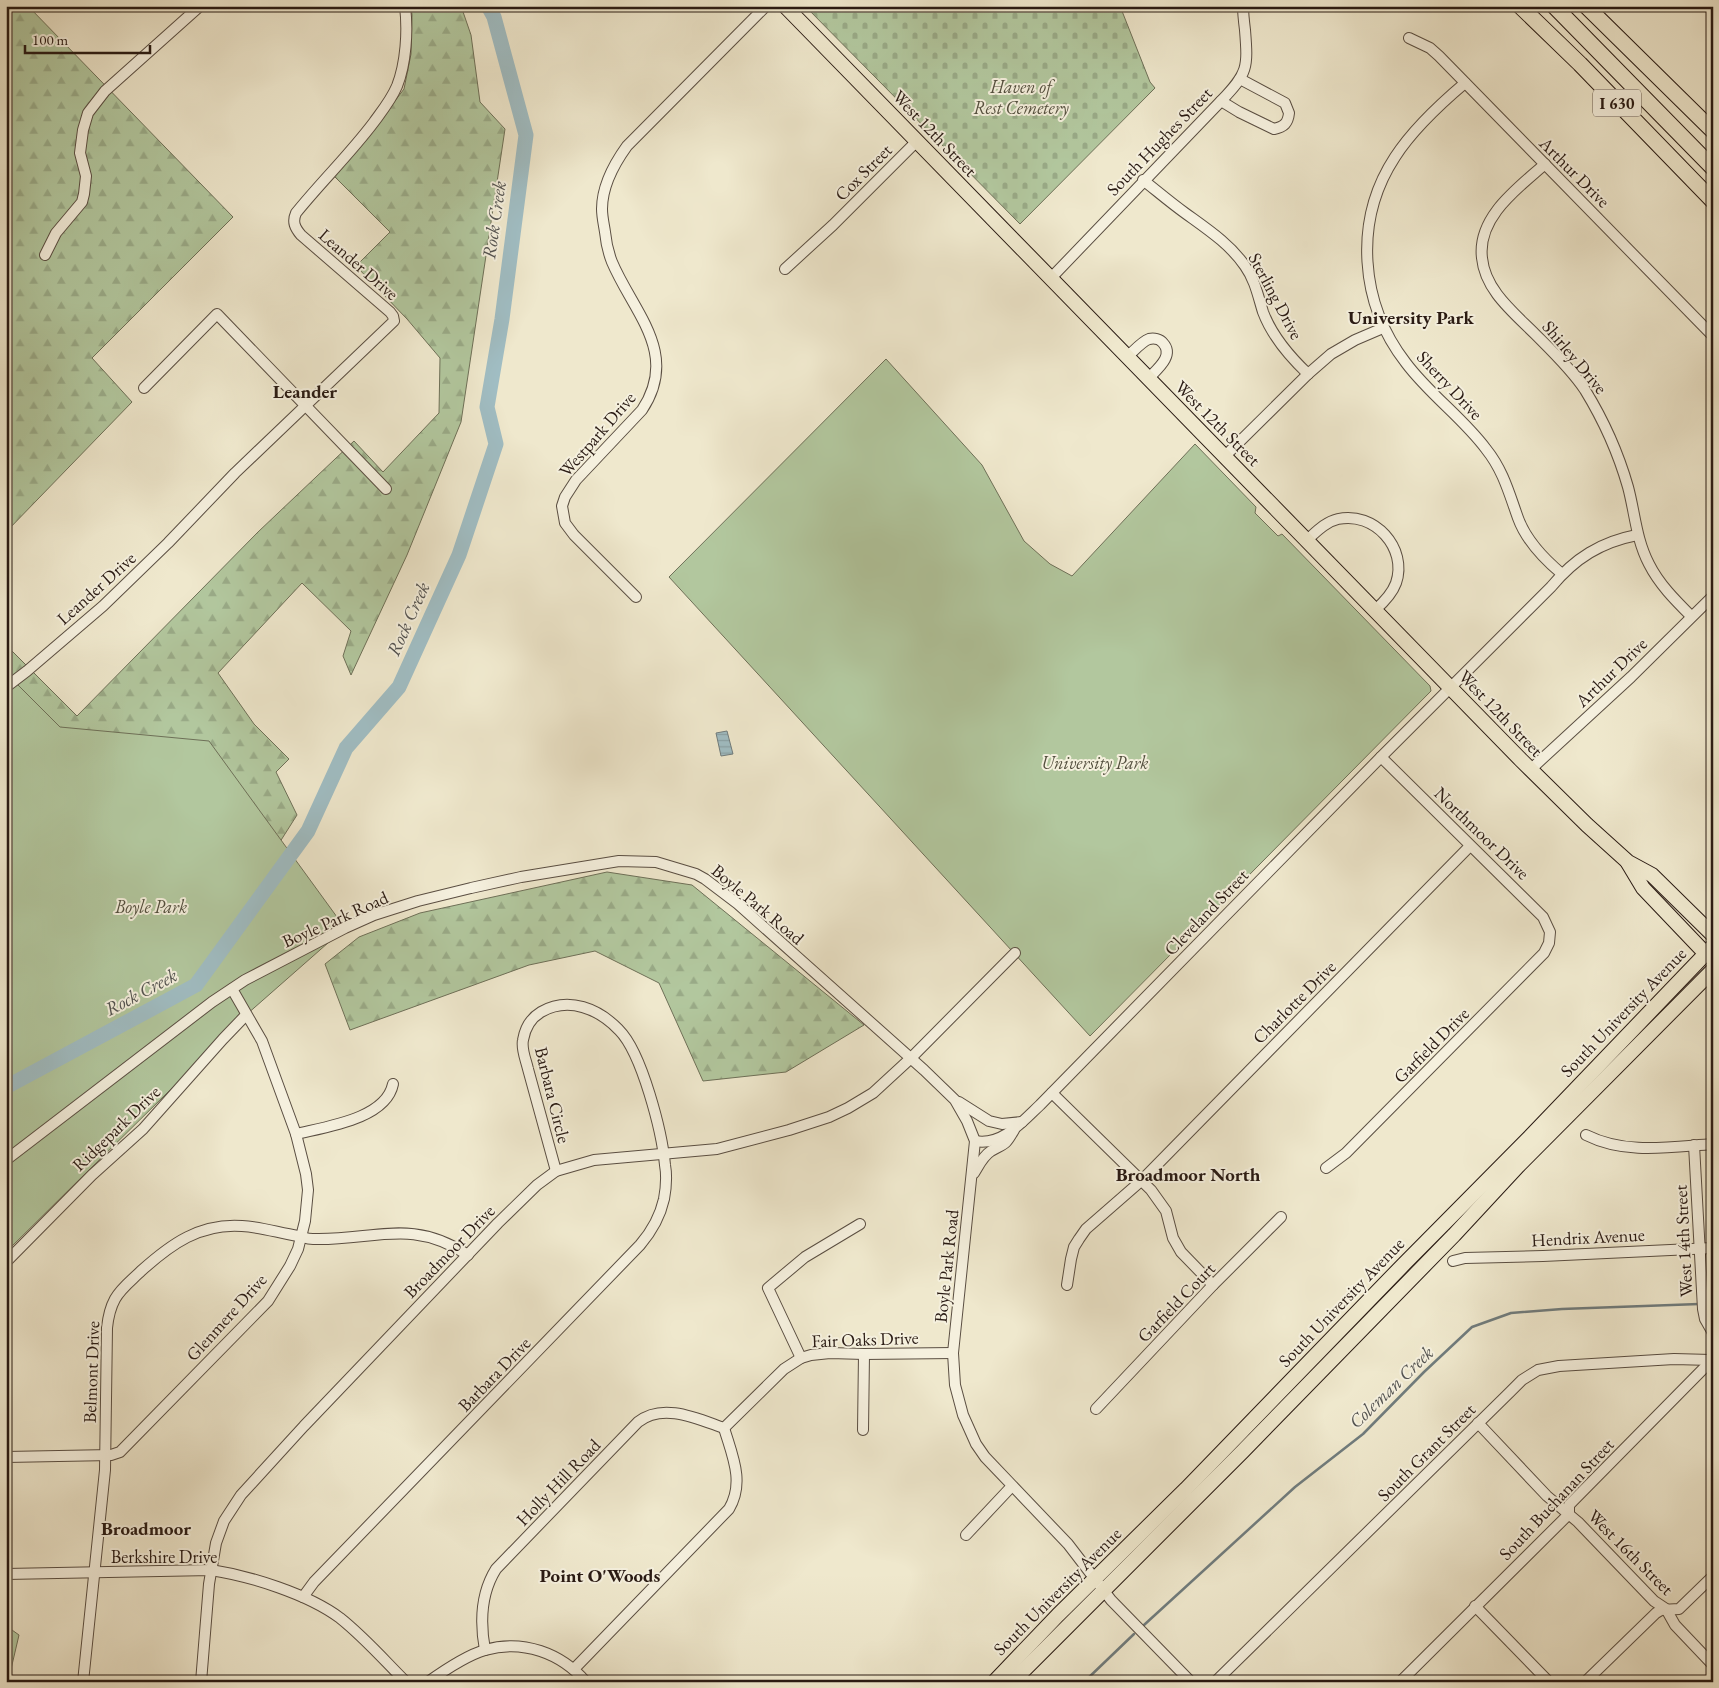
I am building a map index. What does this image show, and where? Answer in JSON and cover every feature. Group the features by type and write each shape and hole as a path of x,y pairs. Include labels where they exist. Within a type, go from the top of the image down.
{"highway":[{"name":"I 630","path":"1520,6 1580,64 1713,202"},
{"name":"I 630","path":"1554,6 1713,168"},
{"path":"1586,6 1713,131"}],"main road":[{"name":"West 12th Street","path":"785,6 1530,770 1628,862 1652,876 1713,935"},
{"name":"West 12th Street","path":"1628,862 1643,888 1710,952"},
{"name":"South University Avenue","path":"1012,1682 1180,1495 1710,952"},
{"name":"South University Avenue","path":"994,1682 1058,1615 1099,1584 1242,1452 1275,1416 1454,1235 1518,1166 1713,970"}],"street":[{"path":"45,255 56,233 82,202 86,176 80,153 82,130 88,113 106,91 200,6"},
{"name":"Leander Drive","path":"6,686 27,671 118,592 168,544 235,473 305,404 394,321 390,312 301,235 295,228 294,220 296,213 361,139 390,101 400,76 404,57 406,32 405,6"},
{"name":"Westpark Drive","path":"636,597 574,535 565,523 562,506 565,497 576,480 642,410 650,397 656,374 656,355 651,335 616,272 608,249 602,210 604,193 612,169 627,146 766,6"},
{"name":"South Hughes Street","path":"1051,278 1221,101 1240,78 1245,69 1247,55 1243,6"},
{"name":"Arthur Drive","path":"1408,38 1430,48 1713,336"},
{"path":"1221,101 1274,129 1286,124 1289,113 1285,104 1240,78"},
{"name":"Sherry Drive","path":"1465,83 1403,145 1386,172 1376,198 1368,230 1367,256 1371,288 1383,328 1410,369 1487,450 1505,480 1518,518 1526,534 1538,550 1562,574"},
{"name":"Cox Street","path":"785,269 833,225 916,142"},
{"name":"Shirley Drive","path":"1545,164 1503,204 1491,219 1482,243 1483,268 1487,279 1498,296 1571,372 1600,413 1616,449 1628,487 1637,535 1648,563 1660,582 1691,616"},
{"name":"Sterling Drive","path":"1144,180 1166,199 1222,240 1235,253 1252,278 1263,312 1273,333 1284,349 1308,374"},
{"path":"144,388 217,314 386,489"},
{"path":"1225,456 1308,374 1338,349 1383,328"},
{"path":"1127,357 1147,340 1156,339 1164,343 1167,351 1166,360 1148,379"},
{"path":"1307,540 1320,528 1339,519 1360,519 1369,522 1380,530 1393,545 1398,563 1398,574 1389,596 1375,610"},
{"name":"Cleveland Street","path":"975,1141 984,1143 1014,1130 1562,574 1598,548 1614,540 1637,535"},
{"name":"Arthur Drive","path":"1530,770 1631,677 1713,596"},
{"name":"Northmoor Drive","path":"1381,757 1543,917 1550,928 1550,938"},
{"name":"Charlotte Drive","path":"1067,1285 1074,1247 1086,1229 1141,1181 1470,846"},
{"name":"Boyle Park Road","path":"6,1160 176,1029 232,989 344,928 374,915 418,901 521,878 602,863 656,862 696,874 738,904 912,1058 955,1100 968,1121 975,1141 953,1353 955,1385 966,1423 986,1457 1068,1544 1133,1624 1191,1682"},
{"name":"Garfield Drive","path":"1326,1168 1346,1153 1477,1022 1544,953 1550,938"},
{"name":"Broadmoor Drive","path":"201,1682 211,1570 216,1543 222,1526 241,1495 304,1426 537,1185 556,1172 594,1160 717,1149 776,1134 829,1117 848,1108 873,1093 912,1058 1015,953"},
{"name":"Glenmere Drive","path":"6,1457 105,1456 124,1450 268,1301 290,1266 305,1221 308,1190 303,1159 296,1134 262,1041 232,989"},
{"name":"Barbara Circle","path":"556,1172 528,1069 523,1043 526,1028 534,1018 546,1009 558,1005 574,1004 594,1011 620,1031 627,1040 642,1073 652,1103 663,1154"},
{"name":"Ridgepark Drive","path":"6,1262 92,1175 143,1130 246,1015"},
{"path":"296,1134 359,1116 382,1104 390,1094 393,1084"},
{"path":"1052,1093 1151,1190 1166,1211 1174,1238 1181,1252 1214,1285"},
{"path":"955,1100 989,1121 1002,1124 1022,1122"},
{"path":"971,1178 981,1161 991,1151 1000,1148 1007,1142 1014,1130"},
{"path":"1586,1135 1602,1143 1625,1148 1713,1144"},
{"name":"West 14th Street","path":"1694,1145 1703,1309 1705,1319 1713,1333"},
{"name":"Barbara Drive","path":"303,1597 314,1582 651,1232 658,1219 664,1200 666,1174 663,1154"},
{"name":"Garfield Court","path":"1096,1410 1214,1285 1281,1218"},
{"path":"802,1358 768,1288 805,1257 860,1224"},
{"name":"Belmont Drive","path":"83,1682 105,1456 106,1328 112,1306 122,1289 167,1249 185,1237 222,1226 242,1226 313,1239 350,1238 397,1232 415,1233 451,1245 468,1255"},
{"name":"Hendrix Avenue","path":"1453,1262 1464,1253 1543,1256 1713,1248"},
{"name":"Fair Oaks Drive","path":"724,1428 784,1370 810,1355 830,1353 953,1353"},
{"path":"863,1430 864,1354"},
{"name":"South Grant Street","path":"1215,1682 1522,1380 1542,1369 1559,1366 1674,1359 1712,1360"},
{"name":"South Buchanan Street","path":"1400,1682 1569,1514 1569,1505 1712,1360"},
{"name":"Holly Hill Road","path":"485,1650 482,1636 484,1601 487,1586 496,1570 638,1422 650,1415 664,1412 724,1428"},
{"name":"West 16th Street","path":"1478,1423 1547,1496 1569,1514 1654,1600 1666,1609 1675,1624 1713,1665"},
{"path":"574,1669 730,1509 736,1495 738,1481 724,1428"},
{"path":"966,1535 1012,1486"},
{"name":"Berkshire Drive","path":"6,1574 211,1570 238,1575 303,1597 331,1612 348,1625 406,1682"},
{"path":"1585,1682 1656,1613 1666,1609 1679,1609 1713,1576"},
{"path":"1476,1606 1549,1682"},
{"path":"428,1682 485,1650 511,1647 532,1648 553,1656 574,1669 586,1682"}],"green space":[{"path":"6,6 28,6 233,217 92,358 132,402 6,532"},
{"path":"411,6 461,6 471,35 480,102 505,129 461,422 407,555 351,675 343,656 351,631 302,583 218,673 254,724 289,759 276,772 297,815 231,919 6,843 6,645 77,716 258,532 354,441 383,472 439,413 440,358 407,319 356,266 390,232 334,176 370,134 404,89 411,54"},
{"name":"Haven of Rest Cemetery","path":"805,6 1120,6 1150,82 1155,88 1020,224"},
{"name":"University Park","path":"886,359 982,465 1024,541 1050,564 1072,576 1195,444 1256,507 1255,513 1278,536 1282,534 1430,686 1431,691 1090,1036 669,577"},
{"name":"Boyle Park","path":"6,673 60,727 209,741 345,928 246,1015 6,1252"},
{"path":"607,872 692,885 864,1025 786,1072 703,1081 659,983 595,951 529,965 350,1030 325,964 359,937 420,913"},
{"path":"6,1630 12,1630 19,1635 8,1682 6,1682"}],"water":[{"path":"727,731 733,754 721,756 716,733"}],"waterway":[{"name":"Rock Creek","path":"6,1087 196,985 308,831 346,748 399,687 459,555 496,444 487,407 502,319 526,135 494,17 488,6"},
{"name":"Coleman Creek","path":"1704,1303 1713,1303"},
{"name":"Coleman Creek","path":"1144,1625 1295,1487 1363,1434 1424,1372 1472,1327 1511,1313 1562,1309 1699,1304"},
{"name":"Coleman Creek","path":"1084,1682 1134,1634"}],"district":[{"name":"University Park","path":"1411,317"},
{"name":"Leander","path":"305,391"},
{"name":"Broadmoor North","path":"1188,1174"},
{"name":"Broadmoor","path":"146,1528"},
{"name":"Point O'Woods","path":"600,1575"}]}
